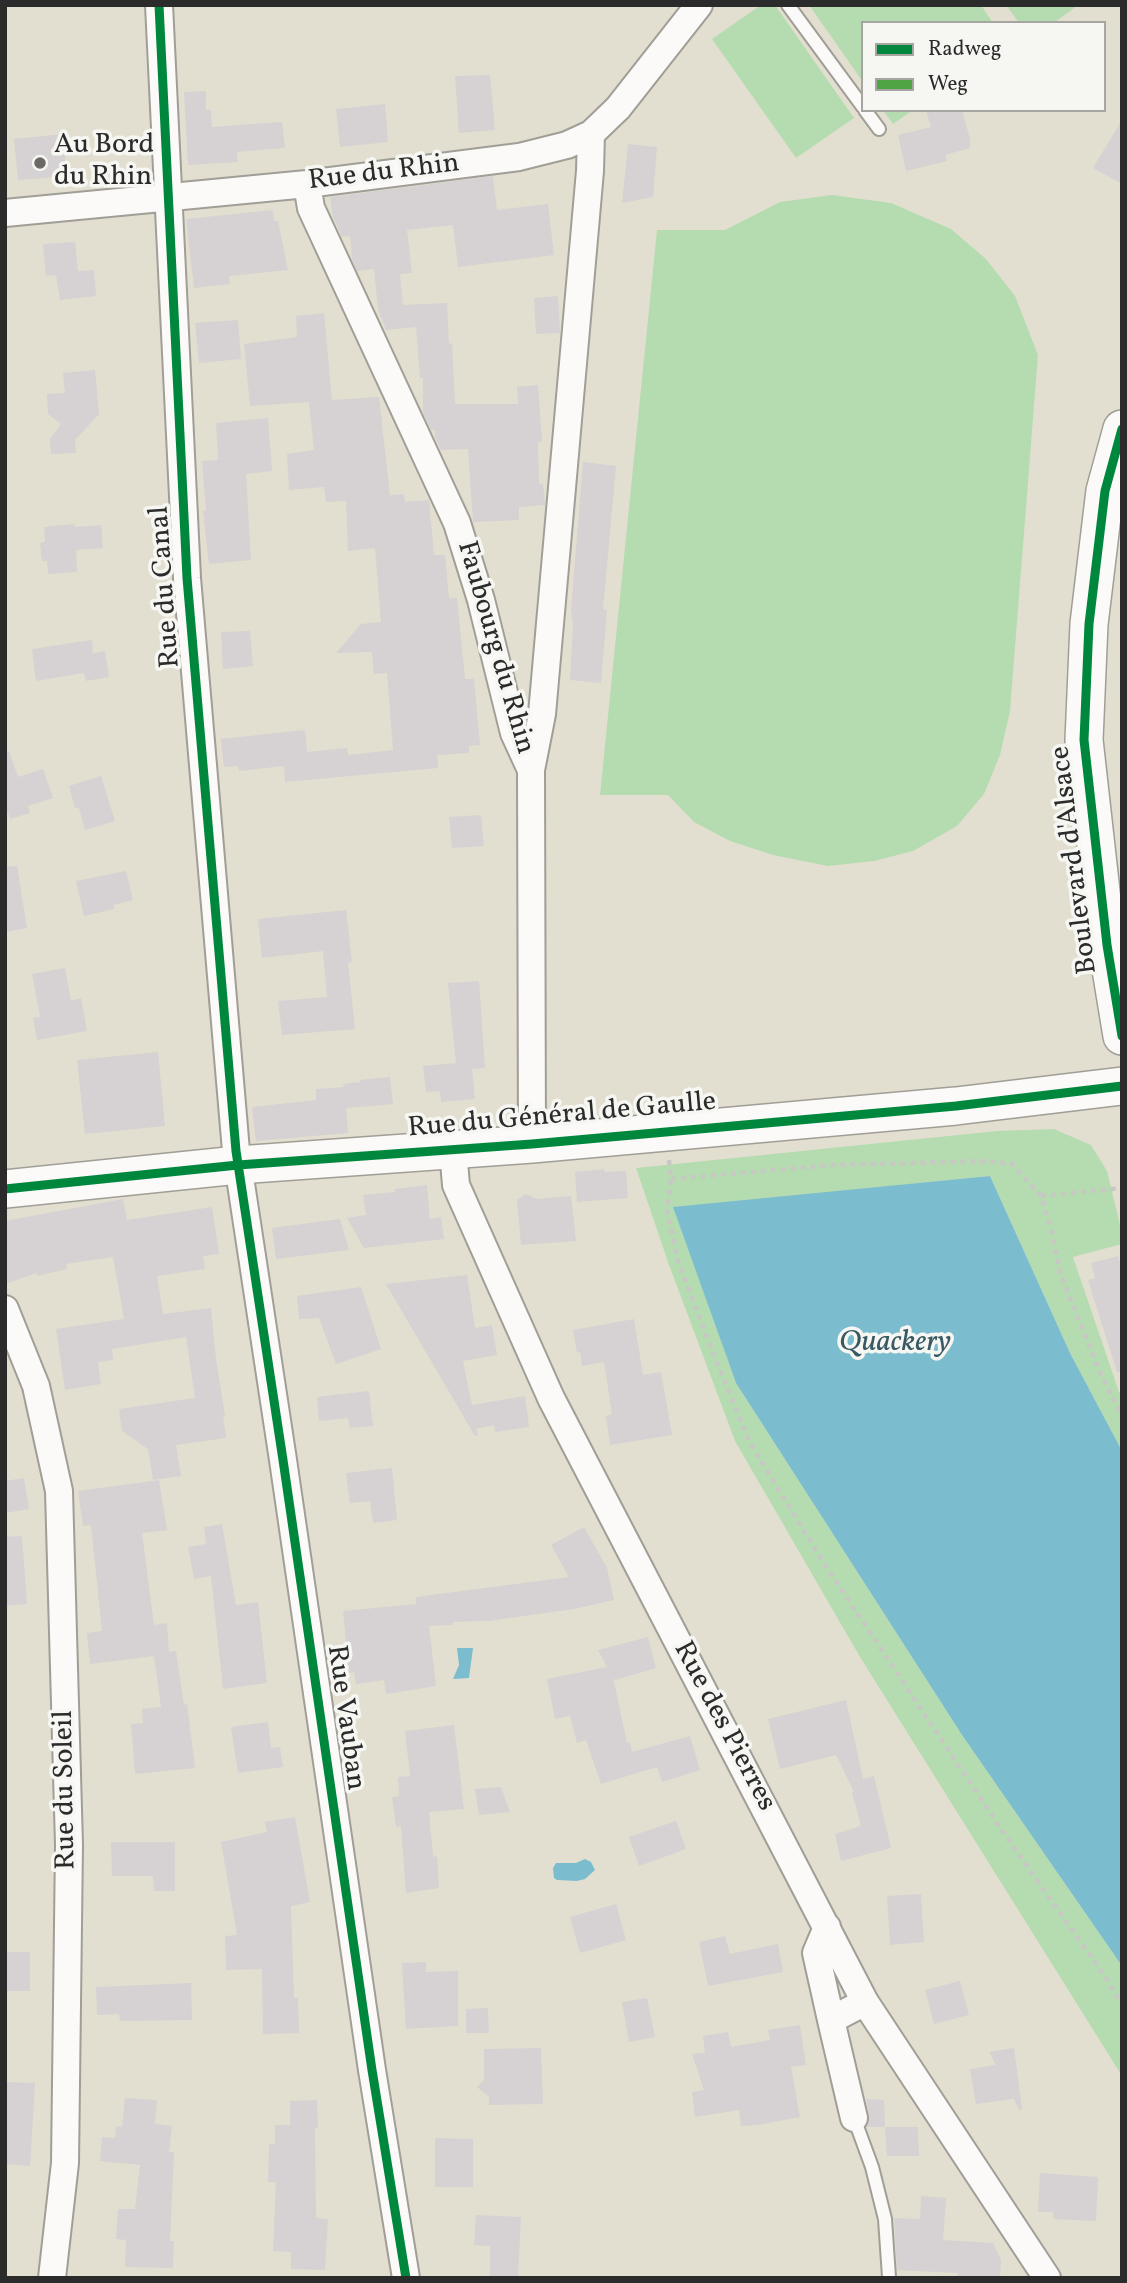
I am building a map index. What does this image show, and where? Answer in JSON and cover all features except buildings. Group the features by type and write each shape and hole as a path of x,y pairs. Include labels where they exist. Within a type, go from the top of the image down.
{"street":[{"name":"Rue du Canal","path":"159,5 187,578 238,1164"},
{"name":"Rue du Rhin","path":"5,213 307,184 519,157 567,145 591,134 618,108 699,5"},
{"path":"531,770 542,714 590,171 591,134"},
{"name":"Faubourg du Rhin","path":"307,184 311,208 457,523 481,600 513,733 531,770 532,1144"},
{"name":"Boulevard d'Alsace","path":"1122,429 1105,491 1089,624 1084,740 1107,945 1122,1036"},
{"name":"Rue du Général de Gaulle","path":"5,1189 238,1164 532,1144 956,1106 1122,1086"},
{"name":"Rue des Pierres","path":"453,1150 456,1185 551,1398 865,2002 1047,2278"},
{"name":"Rue Vauban","path":"238,1164 372,2070 406,2278"},
{"name":"Rue du Soleil","path":"5,1309 37,1386 60,1492 69,1845 65,2163 52,2278"},
{"path":"827,1927 816,1953 854,2118"},
{"path":"831,2020 865,2002"}],"lane":[{"path":"788,5 861,104"},
{"path":"867,112 879,129"},
{"path":"854,2118 873,2167 885,2219 889,2277"}],"path":[{"path":"1122,1416 1101,1376 1061,1275 1041,1196 1012,1164 989,1161 833,1165 671,1180 667,1210 678,1261 750,1443 825,1565 1007,1838 1109,1982 1122,2006"},
{"path":"1041,1196 1122,1188"}],"green space":[{"path":"761,5 775,5 854,118 796,158 712,39"},
{"path":"809,5 981,5 992,21 861,21 861,79"},
{"path":"1006,5 1078,5 1057,21 1018,21"},
{"path":"884,112 910,112 893,124"},
{"path":"832,195 891,203 951,229 986,259 1015,296 1038,355 1010,711 1000,755 984,794 957,826 913,851 874,861 828,866 773,855 730,841 694,822 668,795 600,795 657,230 725,230 780,202"},
{"path":"1054,1129 1091,1145 1107,1171 1122,1233 1122,1244 1073,1257 1119,1392 1122,1392 1122,1451 1070,1353 990,1176 674,1208 736,1383 962,1735 1122,1966 1122,2076 860,1657 735,1441 636,1168 997,1131"}],"water":[{"name":"Quackery","path":"990,1176 1070,1353 1122,1451 1122,1966 962,1735 736,1383 673,1207"},
{"path":"457,1648 473,1648 469,1678 453,1679 459,1665"},
{"path":"585,1859 591,1862 595,1870 585,1879 577,1881 554,1878 553,1868 556,1863 576,1863"}],"cycle path":[{"path":"159,5 187,578 236,1151 372,2070 406,2278"},
{"path":"1122,429 1105,491 1089,624 1084,740 1107,945 1122,1036"},
{"path":"5,1189 238,1165 532,1144 956,1106 1122,1086"}],"place":[{"name":"Au Bord du Rhin","path":"40,163"}]}
